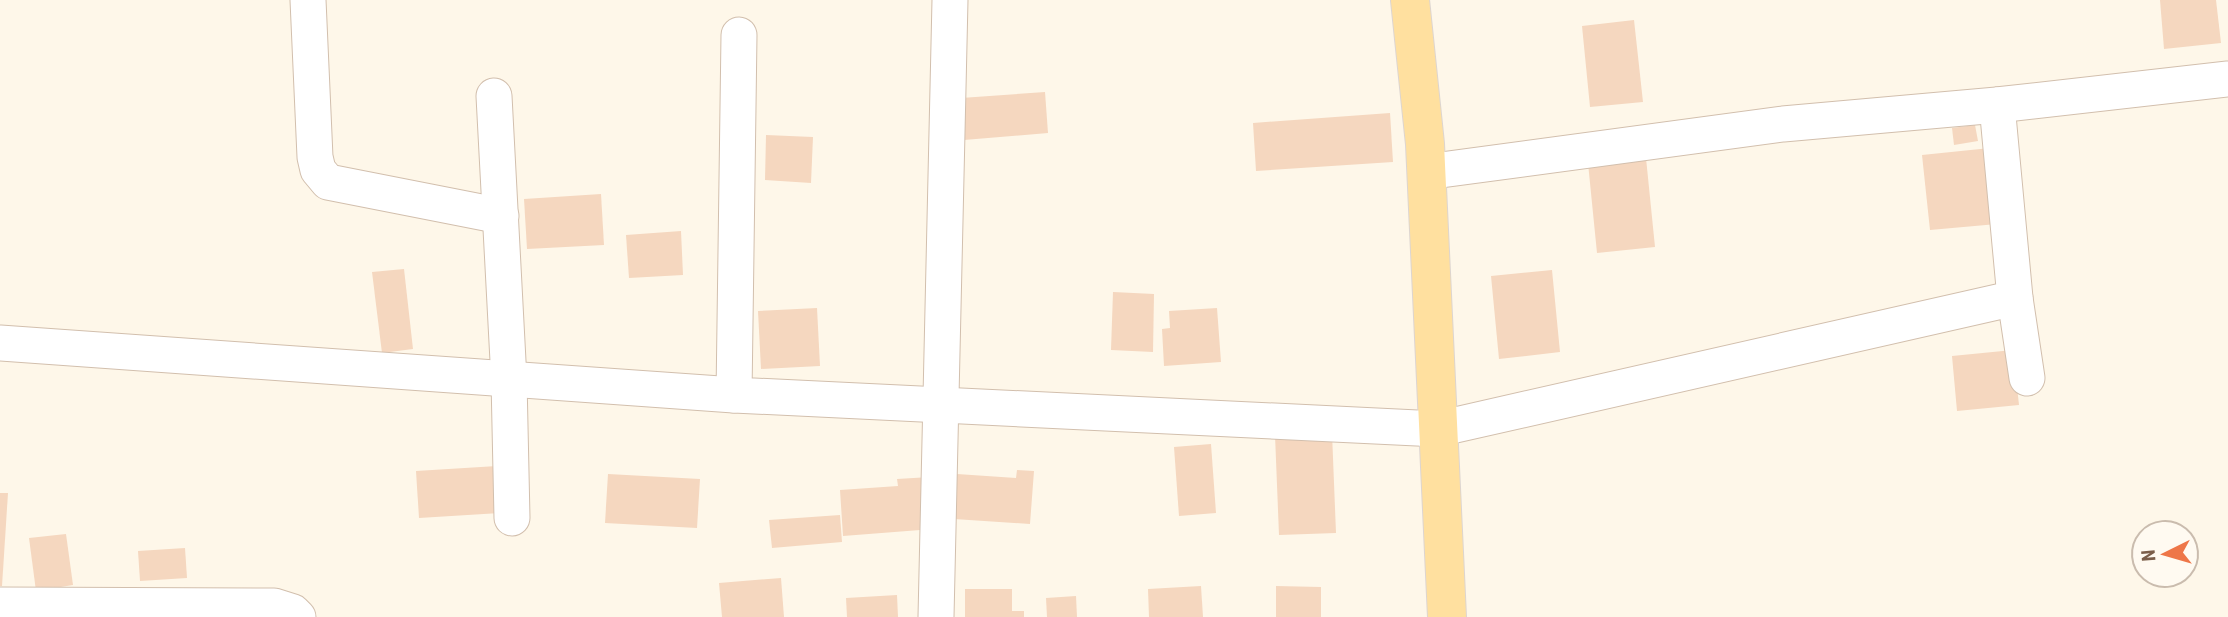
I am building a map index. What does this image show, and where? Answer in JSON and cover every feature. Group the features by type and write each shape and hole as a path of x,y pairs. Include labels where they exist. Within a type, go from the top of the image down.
{"main road":[{"path":"1410,0 1426,172 1447,617"}],"street":[{"path":"308,0 315,157 318,170 328,182 501,216"},
{"path":"936,617 950,0"},
{"path":"734,396 739,35"},
{"path":"1426,172 1783,124 1997,105 2228,79"},
{"path":"494,96 509,380 512,519"},
{"path":"1997,105 2015,298 2027,378"},
{"path":"0,343 734,396 1438,429 2015,298"},
{"path":"0,605 274,606 293,612 298,617"}],"building":[{"path":"2160,0 2216,0 2221,43 2164,49"},
{"path":"1634,20 1643,102 1590,107 1582,26"},
{"path":"1045,92 1048,133 964,140 961,98"},
{"path":"1390,113 1393,162 1256,171 1253,123"},
{"path":"1975,125 1978,141 1954,145 1952,128"},
{"path":"766,135 813,137 811,183 765,180"},
{"path":"1990,148 1997,224 1930,230 1922,155"},
{"path":"1646,158 1655,247 1597,253 1588,163"},
{"path":"601,194 604,245 527,249 524,199"},
{"path":"681,231 683,275 629,278 626,235"},
{"path":"404,269 413,349 382,353 372,272"},
{"path":"1552,270 1560,352 1499,359 1491,276"},
{"path":"1113,292 1154,294 1153,352 1111,350"},
{"path":"817,308 820,366 761,369 758,311"},
{"path":"1217,308 1221,362 1164,366 1162,329 1170,328 1169,311"},
{"path":"2013,350 2019,405 1957,411 1952,356"},
{"path":"1332,433 1336,533 1279,535 1275,435"},
{"path":"1211,444 1216,513 1179,516 1174,447"},
{"path":"497,466 500,513 419,518 416,471"},
{"path":"1017,470 1034,471 1030,524 954,519 957,474 1016,478"},
{"path":"608,474 700,479 697,528 605,523"},
{"path":"930,477 933,529 843,536 840,490 898,486 897,479"},
{"path":"0,493 8,493 2,586 0,586"},
{"path":"840,515 842,542 772,548 769,520"},
{"path":"66,534 73,585 36,591 29,538"},
{"path":"185,548 187,578 140,581 138,551"},
{"path":"781,578 784,617 722,617 719,583"},
{"path":"1201,586 1203,617 1149,617 1148,589"},
{"path":"1276,586 1321,587 1321,617 1276,617"},
{"path":"965,589 1012,589 1012,611 1024,611 1024,617 965,617"},
{"path":"897,595 898,617 847,617 846,598"},
{"path":"1076,596 1077,617 1047,617 1046,598"}]}
